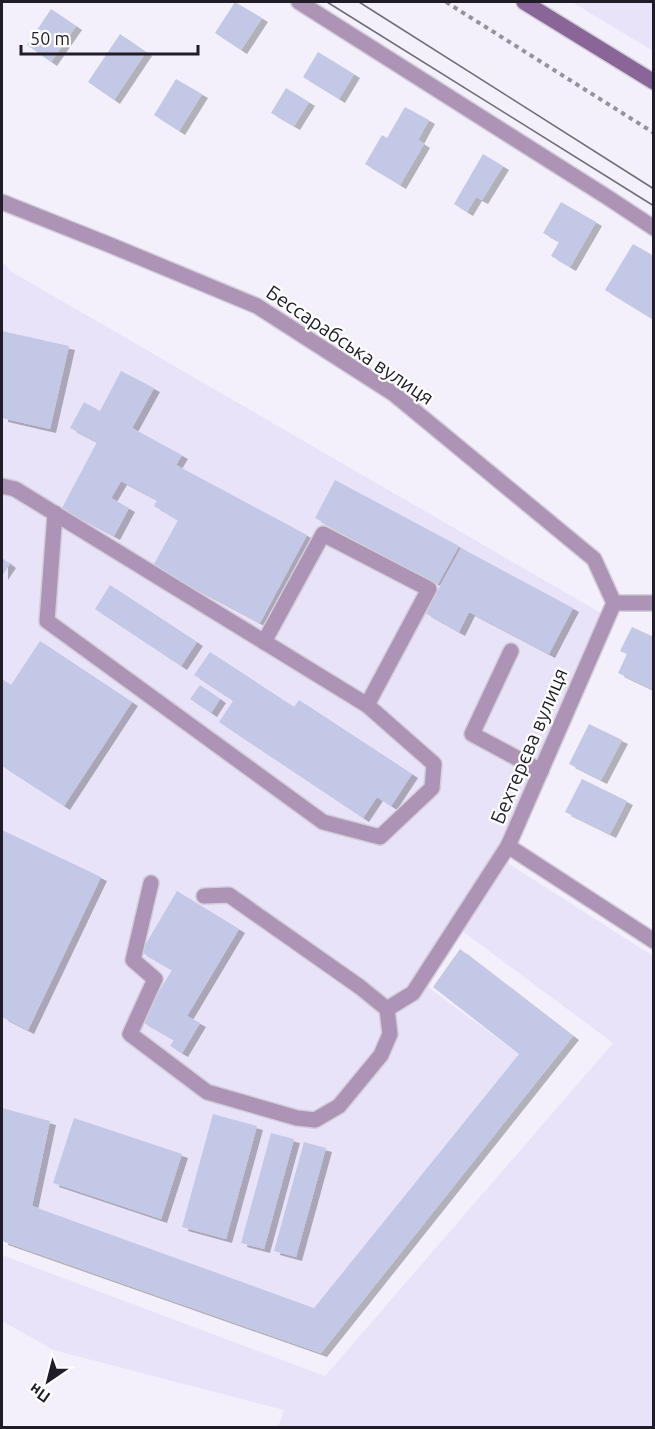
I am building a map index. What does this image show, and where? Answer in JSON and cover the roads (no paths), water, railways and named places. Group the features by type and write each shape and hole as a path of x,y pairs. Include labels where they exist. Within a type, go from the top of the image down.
{"main road":[{"path":"524,2 654,82"}],"street":[{"path":"299,2 654,228"},
{"name":"Бессарабська вулиця","path":"2,202 257,306 394,394 594,559 614,603"},
{"path":"2,486 15,489 55,513 367,705 434,764 432,788 380,837 323,822 47,621 55,513"},
{"path":"264,642 323,534 429,589 367,705"},
{"path":"614,603 654,603"},
{"name":"Бехтерєва вулиця","path":"614,603 508,846 654,941"},
{"path":"511,651 472,734 541,771"},
{"path":"387,1010 413,993 508,846"},
{"path":"152,883 133,960 155,979 130,1034 207,1092 297,1118 315,1119 339,1106 381,1055 390,1034 387,1010 360,987 229,895 204,896"}],"tram line":[{"path":"327,2 654,206"},
{"path":"359,2 654,189"}]}
